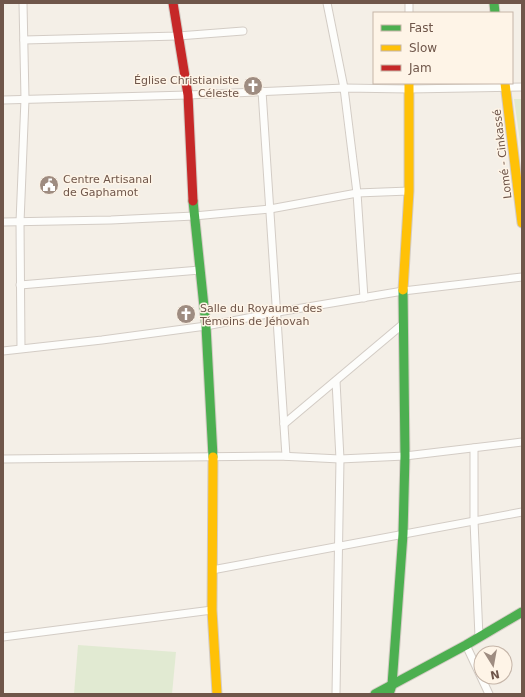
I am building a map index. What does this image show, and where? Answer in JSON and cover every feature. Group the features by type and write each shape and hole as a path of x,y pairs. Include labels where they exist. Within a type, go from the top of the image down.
{"main road":[{"path":"173,3 188,95 194,216 206,326 213,458 212,610 217,694"},
{"name":"Lomé - Cinkassé","path":"506,85 522,223"},
{"path":"390,690 403,534 405,456 403,291 409,191 409,86"},
{"path":"375,694 390,690 522,612"}],"street":[{"path":"21,348 20,222 26,99 23,3"},
{"path":"327,3 344,88 357,193 364,298"},
{"path":"24,40 178,36 243,31"},
{"path":"3,100 188,95 409,86 506,85 522,87"},
{"path":"262,91 278,312 286,456"},
{"path":"3,222 111,220 194,216 270,209 357,193 409,191"},
{"path":"20,285 200,270"},
{"path":"3,351 206,326 403,291 522,277"},
{"path":"284,424 403,324"},
{"path":"336,381 340,458 336,694"},
{"path":"3,460 286,456 340,458 405,456 522,442"},
{"path":"474,448 474,521 479,637"},
{"path":"212,570 522,512"},
{"path":"3,637 212,610"},
{"path":"466,645 489,694"}],"green space":[{"path":"514,99 522,99 522,155"},
{"path":"78,645 176,652 172,694 74,694"}],"traffic: fast":[{"path":"494,3 495,12"},
{"path":"193,201 206,326 213,457"},
{"path":"389,694 392,685 403,534 405,456 403,290"},
{"path":"375,694 466,645 522,612"}],"traffic: slow":[{"path":"403,290 409,191 409,84"},
{"path":"505,84 522,223"},
{"path":"213,457 212,610 217,694"}],"traffic: jam":[{"path":"173,3 188,95 193,201"}],"place":[{"name":"Église Christianiste Céleste","path":"253,86"},
{"name":"Centre Artisanal de Gaphamot","path":"49,185"},
{"name":"Salle du Royaume des Témoins de Jéhovah","path":"186,314"}]}
